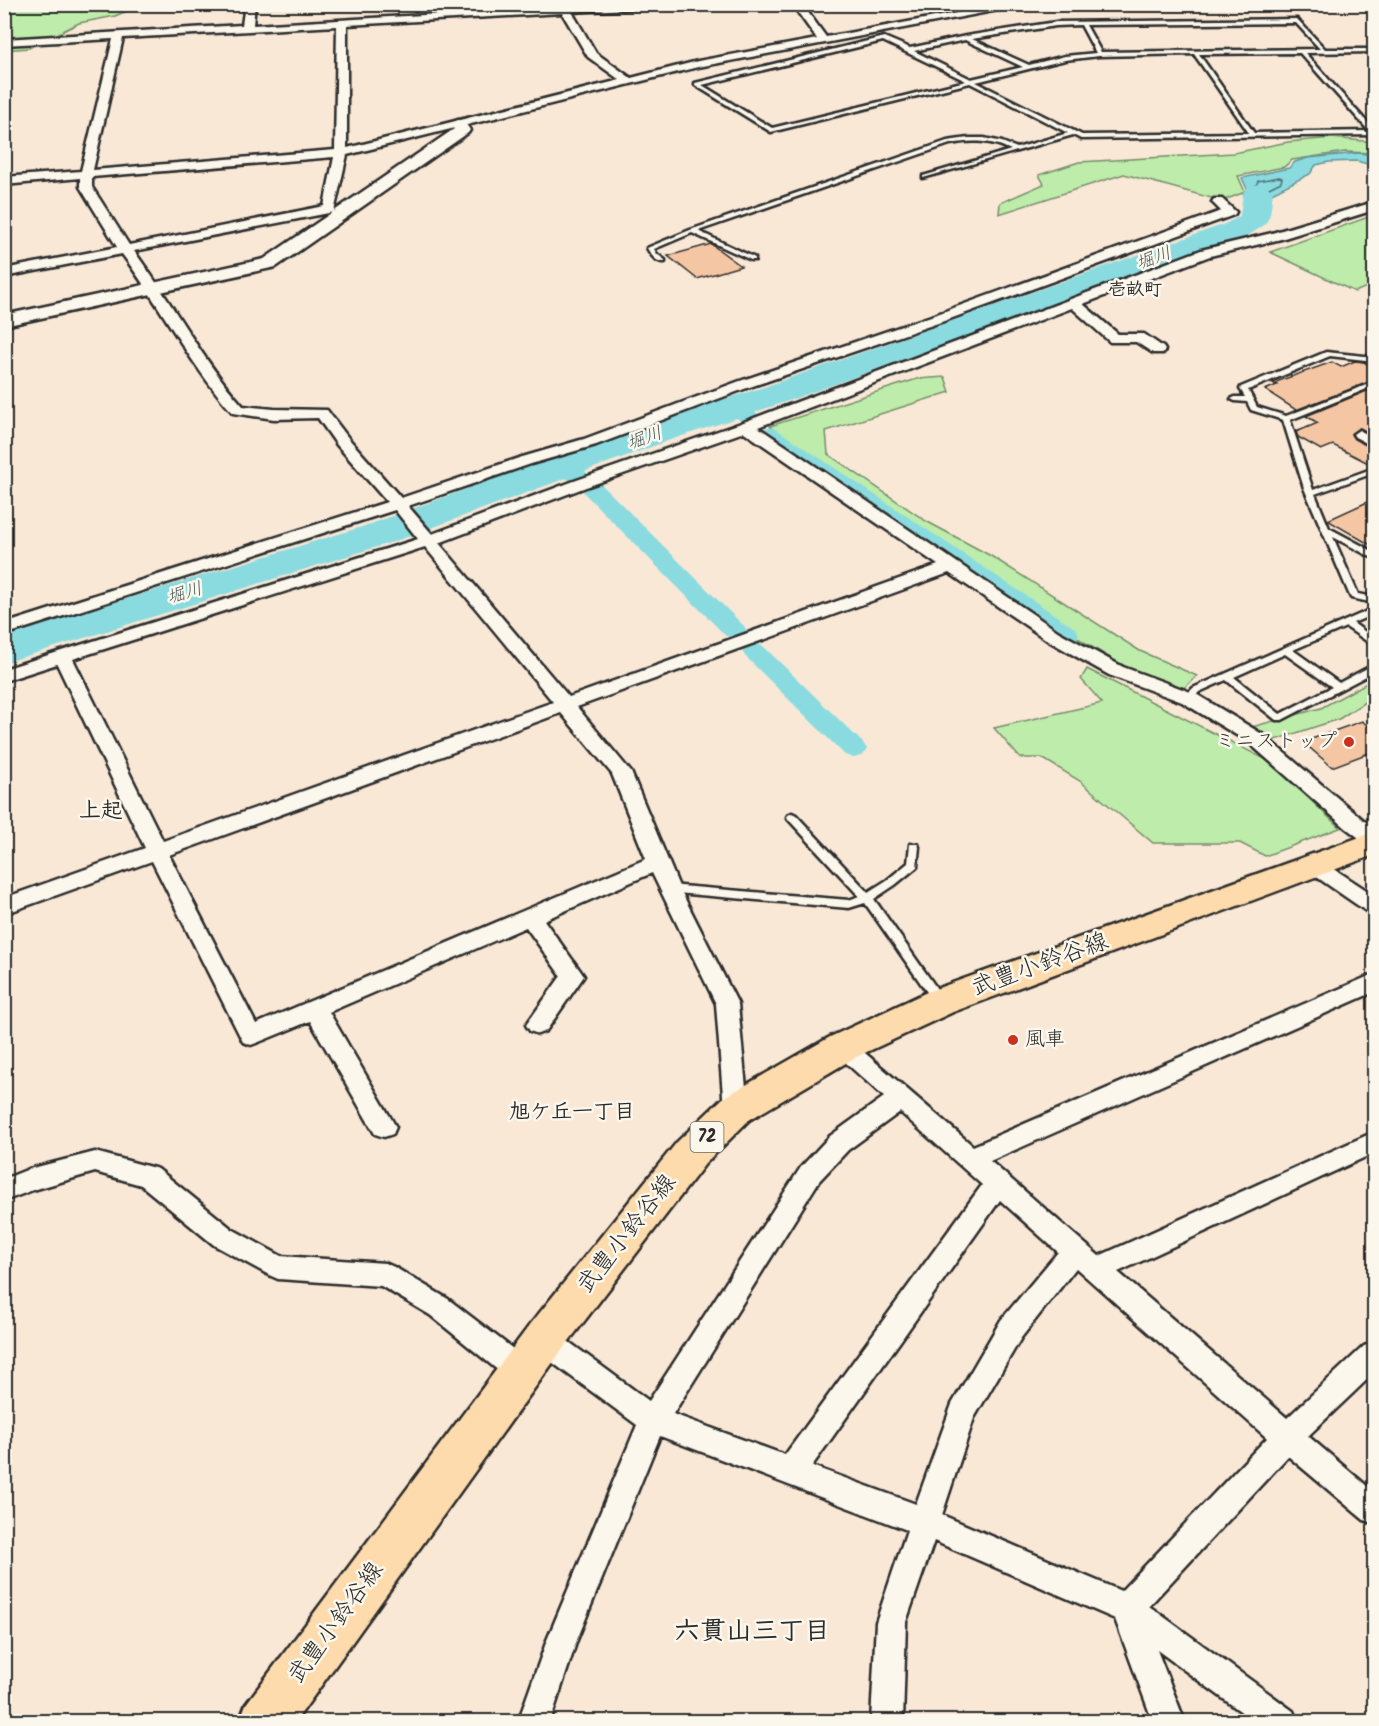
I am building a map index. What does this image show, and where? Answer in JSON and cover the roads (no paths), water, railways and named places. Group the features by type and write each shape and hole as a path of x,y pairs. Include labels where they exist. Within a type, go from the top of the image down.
{"main road":[{"name":"武豊小鈴谷線","path":"264,1722 520,1371 691,1153 736,1109 843,1047 940,1002 1374,843"}],"street":[{"path":"4,42 564,8 667,4"},
{"path":"797,4 823,40"},
{"path":"4,181 86,176 341,153 627,80 823,40 1025,4"},
{"path":"247,28 250,5"},
{"path":"564,8 592,56 627,80"},
{"path":"4,273 330,209 341,153 342,21"},
{"path":"119,35 86,176 87,187 125,249 155,289 214,383 238,410 274,414 322,413 343,442 398,504 621,772 669,889 727,1004 736,1109"},
{"path":"4,321 270,263 463,130 458,124"},
{"path":"4,630 590,442 742,385 1060,275 1230,213 1218,202"},
{"path":"4,675 428,541 580,484 746,426 1206,252 1276,236 1374,206"},
{"path":"1060,275 1095,295"},
{"path":"1074,303 1115,339 1139,337 1158,350"},
{"path":"746,426 1053,636 1116,671 1189,698 1255,738 1374,839"},
{"path":"1359,434 1374,442"},
{"path":"4,906 951,566"},
{"path":"63,657 157,851 251,1036 658,862"},
{"path":"1315,866 1374,904"},
{"path":"530,917 573,976 538,1025"},
{"path":"969,1159 1374,983"},
{"path":"315,1009 384,1126"},
{"path":"843,1047 1287,1437 1374,1510"},
{"path":"534,1722 562,1640 653,1420 810,1174 839,1143 901,1098"},
{"path":"1098,1269 1374,1143"},
{"path":"4,1190 29,1179 95,1162 149,1176 223,1237 278,1267 385,1275 439,1308 520,1371"},
{"path":"791,1472 998,1183"},
{"path":"887,1722 891,1622 962,1413 1011,1329 1075,1250"},
{"path":"544,1340 653,1420 925,1522 1126,1608 1282,1722"},
{"path":"1126,1608 1287,1437 1374,1354"},
{"path":"1126,1608 1169,1722"}],"lane":[{"path":"1274,11 1280,21"},
{"path":"909,50 966,38 1056,24 1297,21 1324,51"},
{"path":"1082,23 1099,54"},
{"path":"966,38 1028,67"},
{"path":"1374,50 1099,54 1065,58 1028,67 971,81 771,130 697,84 884,39 971,81 1081,138 1374,133"},
{"path":"1301,51 1374,133"},
{"path":"1196,53 1253,135"},
{"path":"925,177 1073,134"},
{"path":"663,261 654,255 650,248 692,231 949,142 984,138 1017,150"},
{"path":"692,231 753,260"},
{"path":"1374,359 1329,354 1244,389 1254,408 1286,419 1374,384"},
{"path":"1235,399 1250,400"},
{"path":"1286,419 1311,493 1354,596 1374,600"},
{"path":"1311,493 1374,470"},
{"path":"1326,530 1374,555"},
{"path":"1189,698 1196,690 1374,611"},
{"path":"1347,623 1374,642"},
{"path":"1286,650 1339,687"},
{"path":"1227,676 1279,718 1374,668"},
{"path":"792,817 868,899 940,1002"},
{"path":"669,889 849,904 868,899 892,883 913,864 914,847"}],"water":[{"path":"1359,153 1374,155 1374,166 1357,161 1316,165 1310,174 1266,196 1247,189 1242,178 1289,168 1295,162 1308,158"}],"waterway":[{"name":"堀川","path":"4,650 382,533 654,433 773,395 1236,230 1254,220 1258,193"},
{"path":"737,407 750,418"},
{"path":"769,433 1067,634"},
{"path":"565,467 579,477"},
{"path":"593,489 735,631"},
{"path":"754,651 854,749"}],"place":[{"name":"ミニストップ","path":"1349,742"},
{"name":"風車","path":"1013,1040"}],"district":[{"name":"壱畝町","path":"1135,290"},
{"name":"上起","path":"101,811"},
{"name":"旭ケ丘一丁目","path":"572,1112"},
{"name":"六貫山三丁目","path":"752,1632"}]}
